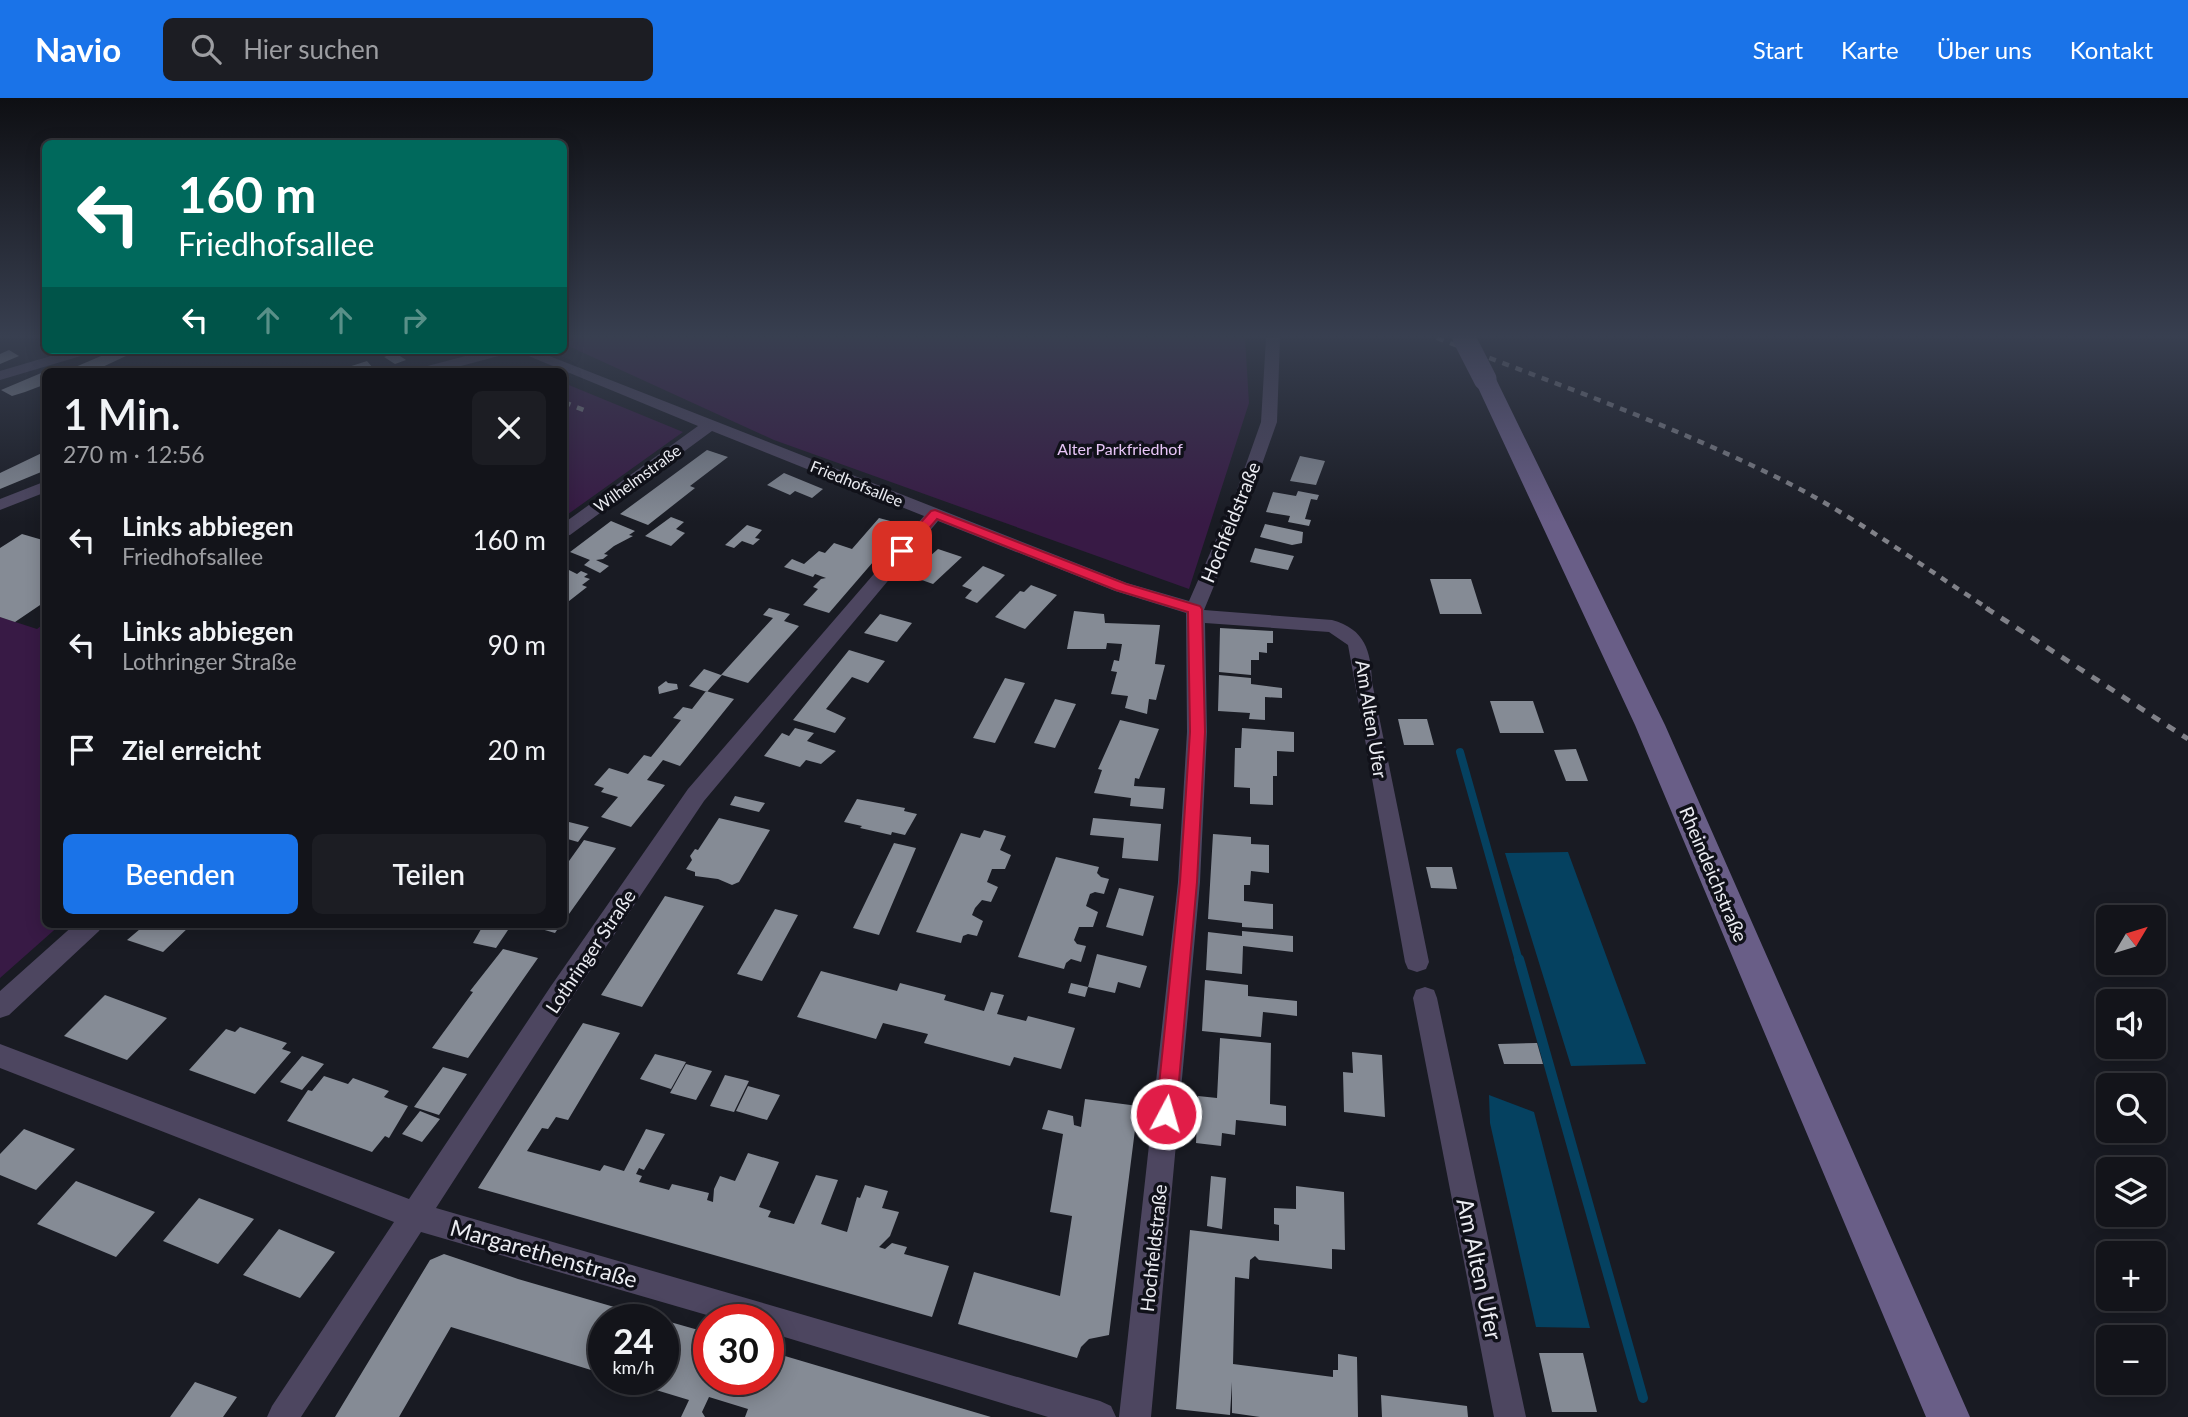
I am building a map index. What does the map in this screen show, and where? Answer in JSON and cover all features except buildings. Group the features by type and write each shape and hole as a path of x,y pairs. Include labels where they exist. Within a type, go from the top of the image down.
{"main road":[{"name":"Rheindeichstraße","path":"1495,400 1650,725 1948,1417"}],"street":[{"name":"Friedhofsallee","path":"648,400 1121,587 1195,613"},
{"name":"Hochfeldstraße","path":"1135,1417 1189,882 1197,732 1195,613 1269,422 1270,400"},
{"name":"Wilhelmstraße","path":"567,529 711,424"},
{"path":"0,505 42,488"},
{"name":"Lothringer Straße","path":"283,1417 560,994 696,795 935,514"},
{"name":"Am Alten Ufer","path":"1195,613 1332,626 1348,633 1360,648 1363,682 1417,962"},
{"path":"0,1007 87,928"},
{"name":"Am Alten Ufer","path":"1424,998 1510,1417"},
{"name":"Margarethenstraße","path":"0,1056 416,1216 798,1326 1100,1417"}],"green space":[{"path":"567,400 604,400 683,432 567,515"},
{"name":"Alter Parkfriedhof","path":"686,400 1249,400 1189,589 774,440"},
{"path":"0,617 37,629 42,625 42,928 56,928 0,978"}],"water":[{"path":"1568,852 1646,1064 1571,1066 1505,853"},
{"path":"1489,1095 1534,1112 1590,1328 1536,1327 1490,1123"}],"waterway":[{"path":"1460,752 1519,961"},
{"path":"1519,959 1643,1398"}],"railway":[{"path":"1597,400 1731,456 1800,489 1855,521 1989,609"},
{"path":"567,403 586,411"},
{"path":"1986,608 2188,739"}],"route":[{"path":"902,551 935,514 1121,587 1195,609 1197,732 1189,882 1166,1114"}]}
